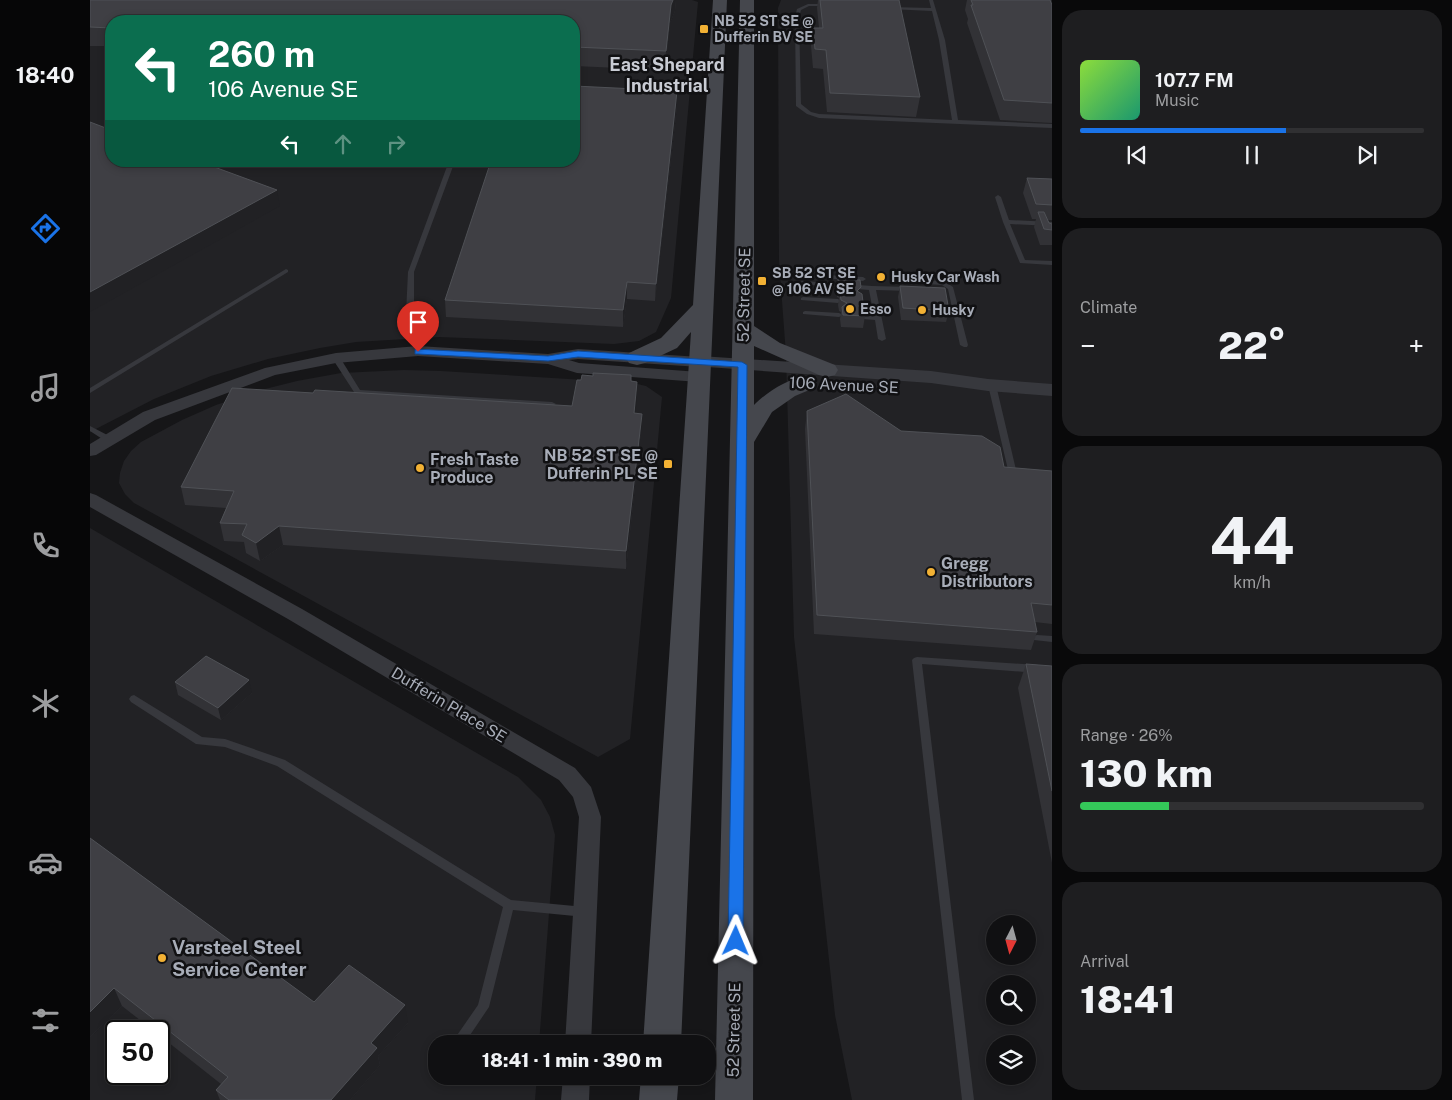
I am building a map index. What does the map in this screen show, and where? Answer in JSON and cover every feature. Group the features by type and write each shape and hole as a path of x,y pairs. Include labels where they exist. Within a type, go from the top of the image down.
{"main road":[{"path":"663,1035 700,369 715,4"},
{"name":"52 Street SE","path":"734,1100 743,328 752,4"},
{"path":"637,358 669,343 703,306"},
{"path":"743,328 756,339 773,348 827,370"},
{"path":"742,442 763,408 787,391 806,383"},
{"path":"658,1100 659,1085"}],"street":[{"path":"90,452 149,416 271,371 336,358 418,352 548,359 578,354 637,358 700,369"},
{"path":"548,359 577,368 700,369"},
{"name":"106 Avenue SE","path":"700,369 743,372 827,370 930,377 990,385 1052,390"},
{"name":"106 Avenue SE","path":"743,372 806,383 922,389 990,385"},
{"name":"Dufferin Place SE","path":"90,499 295,614 567,774 583,793 590,817 578,1035"},
{"path":"575,1100 576,1085"}],"lane":[{"path":"931,0 942,40 954,122"},
{"path":"834,5 808,5 799,8 797,17 798,105 809,113 819,116 1052,126"},
{"path":"884,7 934,10"},
{"path":"418,352 410,314 410,272 450,167"},
{"path":"998,198 1022,262 1052,263"},
{"path":"1006,222 1046,227 1052,224"},
{"path":"90,391 286,271"},
{"path":"808,276 863,279"},
{"path":"899,281 944,283 951,288 964,345"},
{"path":"802,283 906,290 928,283"},
{"path":"872,288 871,303 878,318 882,339"},
{"path":"803,299 838,301"},
{"path":"805,312 840,315"},
{"path":"862,317 878,318"},
{"path":"336,358 358,392 552,404"},
{"path":"990,385 1012,474"},
{"path":"90,428 110,440"},
{"path":"1037,638 1052,639"},
{"path":"968,1100 917,660 1052,670"},
{"path":"134,699 200,741 225,743 281,763 509,905 585,912"},
{"path":"463,1035 483,1007 509,905"}],"shaded area":[{"path":"90,0 692,0 698,2 671,298 656,332 639,341 614,344 439,337 356,342 268,359 211,376 154,399 90,432"},
{"path":"781,0 1052,0 1052,1100 852,1100 835,1015 794,637 786,355 779,260 778,8"},
{"path":"404,370 633,383 646,386 662,397 630,739 598,757 134,503 125,494 119,483 124,461 141,442 182,420 216,405 261,390 297,381 341,373"},
{"path":"90,528 518,777 541,800 550,817 555,835 540,1035 428,1035 428,1085 536,1085 535,1100 90,1100"}],"building":[{"path":"90,0 673,0 666,51 580,47 580,15 105,15 105,28 90,27"},
{"path":"820,0 899,0 920,97 830,93 826,50 815,49 813,28 823,28"},
{"path":"971,0 1050,0 1052,5 1052,103 1004,100 971,5 973,5"},
{"path":"580,86 677,91 656,284 627,282 623,310 445,300 489,167 580,167"},
{"path":"90,122 105,128 105,167 214,167 277,190 90,292"},
{"path":"1027,178 1052,179 1052,205 1036,204"},
{"path":"1038,212 1044,212 1049,223 1052,224 1052,230 1044,229"},
{"path":"838,279 860,280 861,287 857,291 862,294 863,302 858,306 864,309 865,316 843,315 842,307 847,303 841,300 840,293 845,289 839,286"},
{"path":"900,286 945,288 949,311 903,308"},
{"name":"Fresh Taste Produce","path":"593,373 631,375 631,381 637,382 634,413 642,414 626,551 279,526 256,543 242,535 247,524 220,523 234,491 181,487 232,388 313,393 315,390 572,406 577,380 581,380 582,375 593,376"},
{"name":"Gregg Distributors","path":"846,394 901,431 982,436 1000,447 1004,467 1052,471 1052,605 1031,603 1037,632 817,615 807,411"},
{"path":"206,656 249,680 218,708 175,682"},
{"path":"1026,664 1052,666 1052,791"},
{"name":"Varsteel Steel Service Center","path":"90,838 314,1002 349,965 405,1005 371,1043 377,1048 331,1100 229,1100 216,1090 228,1077 170,1032 170,1020 155,1020 114,988 90,1012"}],"place":[{"name":"NB 52 ST SE @ Dufferin BV SE","path":"704,29"},
{"name":"Husky Car Wash","path":"881,277"},
{"name":"SB 52 ST SE @ 106 AV SE","path":"762,281"},
{"name":"Esso","path":"850,309"},
{"name":"Husky","path":"922,310"},
{"name":"NB 52 ST SE @ Dufferin PL SE","path":"668,464"},
{"name":"Fresh Taste Produce","path":"420,468"},
{"name":"Gregg Distributors","path":"931,572"},
{"name":"Varsteel Steel Service Center","path":"162,958"}],"district":[{"name":"East Shepard Industrial","path":"667,74"}],"route":[{"path":"418,352 548,359 578,354 742,365 736,941"}]}
